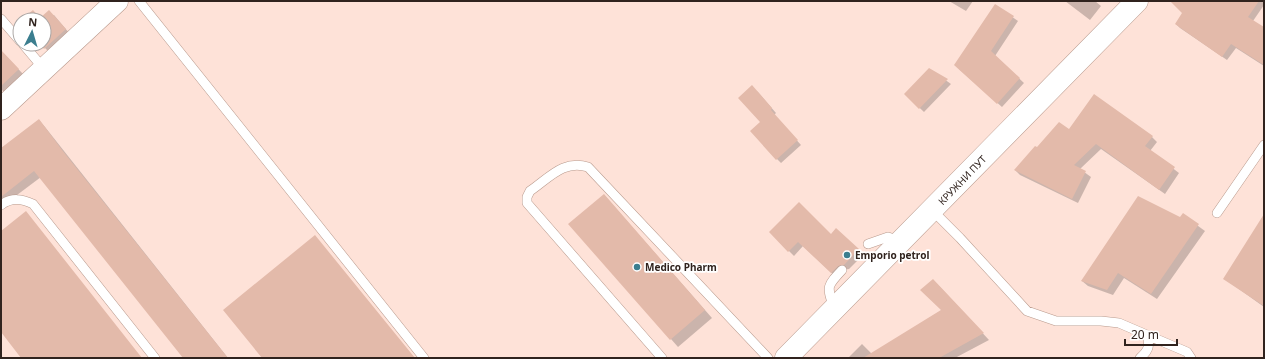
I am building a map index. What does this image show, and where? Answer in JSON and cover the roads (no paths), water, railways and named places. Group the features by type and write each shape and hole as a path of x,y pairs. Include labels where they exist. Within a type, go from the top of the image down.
{"main road":[{"path":"1,109 117,1"},
{"name":"КРУЖНИ ПУТ","path":"786,358 1137,1"}],"lane":[{"path":"139,1 424,358"},
{"path":"1,19 12,32"},
{"path":"30,52 44,69"},
{"path":"1217,213 1264,145"},
{"path":"662,358 526,203 530,191 567,165 575,163 588,167 768,358"},
{"path":"1,205 6,201 14,199 33,204 155,358"},
{"path":"932,210 960,238 1027,311 1056,321 1101,320 1119,323 1187,352 1191,358"},
{"path":"868,244 888,238 902,241"},
{"path":"834,309 828,288 831,282 842,270"},
{"path":"1140,358 1148,351 1148,335"}],"place":[{"name":"Emporio petrol","path":"847,255"},
{"name":"Medico Pharm","path":"637,267"}]}
